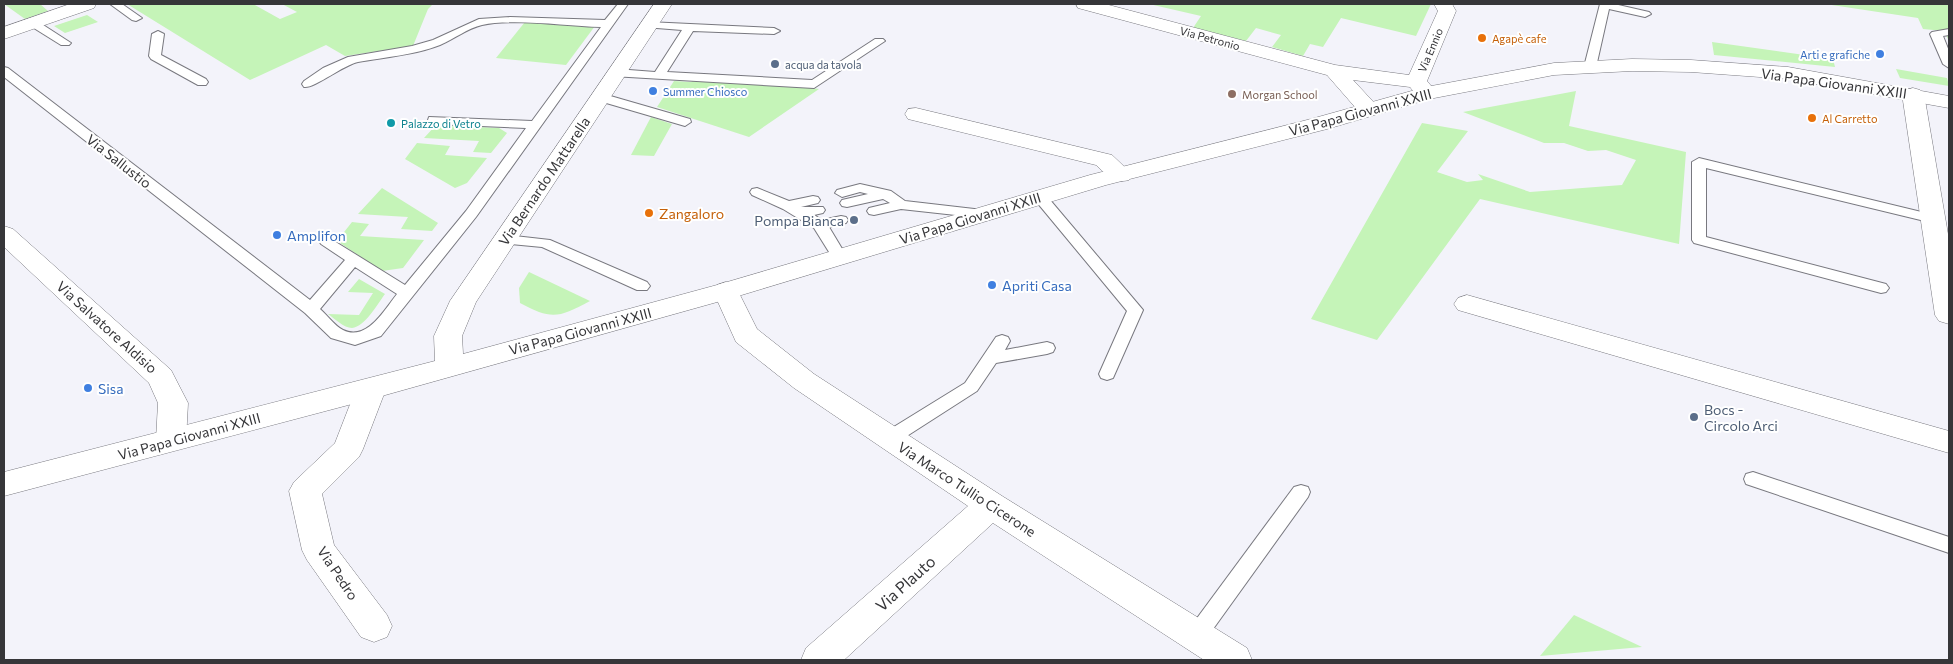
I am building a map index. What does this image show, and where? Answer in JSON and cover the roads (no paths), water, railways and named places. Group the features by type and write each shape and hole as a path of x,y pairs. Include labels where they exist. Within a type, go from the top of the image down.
{"street":[{"path":"4,33 87,4"},
{"name":"Via Bernardo Mattarella","path":"448,367 448,336 463,301 663,4"},
{"name":"Via Petronio","path":"1086,4 1334,72 1421,88"},
{"name":"Via Ennio","path":"1421,88 1447,11 1443,4"},
{"name":"Via Papa Giovanni XXIII","path":"4,484 371,389 726,291 1362,101 1421,88 1554,68 1632,64 1788,73 1949,102"},
{"name":"Via Petronio","path":"1334,72 1362,101"},
{"path":"1912,94 1949,315"},
{"path":"916,114 1104,160 1121,174"},
{"name":"Via Salvatore Aldisio","path":"4,234 161,377 173,403 171,440"},
{"name":"Via Marco Tullio Cicerone","path":"726,291 746,334 804,381 991,505 1234,660"},
{"path":"1467,304 1949,442"},
{"name":"Via Pedro","path":"371,389 348,449 306,491 319,550 374,626"},
{"name":"Via Plauto","path":"819,660 991,505"}],"lane":[{"path":"115,4 136,18"},
{"name":"Via Sallustio","path":"4,71 311,309 337,334 354,339 375,332 408,294 471,214 623,4"},
{"path":"1590,66 1605,5 1645,14"},
{"path":"308,84 327,71 352,60 414,49 437,42 479,22 510,20 608,24"},
{"path":"33,23 65,43"},
{"path":"648,25 774,31"},
{"path":"659,75 690,27"},
{"path":"1949,32 1936,34 1949,64"},
{"path":"158,34 155,56 202,82"},
{"path":"616,73 814,84 878,41"},
{"path":"600,97 685,122"},
{"path":"434,120 535,125"},
{"path":"1881,288 1699,240 1699,162 1933,219"},
{"path":"757,192 794,210 817,212 841,220"},
{"path":"844,198 886,194 901,205"},
{"path":"1040,197 1135,310 1107,374"},
{"path":"874,212 901,205 983,214"},
{"path":"794,210 817,212"},
{"path":"817,212 839,257"},
{"path":"505,240 545,243 642,286"},
{"path":"326,242 408,294"},
{"path":"311,309 354,259"},
{"path":"890,438 971,387 1002,341"},
{"path":"991,358 1047,348"},
{"path":"1753,479 1949,544"},
{"path":"1196,636 1301,492"}],"place":[{"name":"Agapè cafe","path":"1482,38"},
{"name":"Arti e grafiche","path":"1880,54"},
{"name":"acqua da tavola","path":"775,64"},
{"name":"Summer Chiosco","path":"653,91"},
{"name":"Morgan School","path":"1232,94"},
{"name":"Al Carretto","path":"1812,118"},
{"name":"Palazzo di Vetro","path":"391,123"},
{"name":"Zangaloro","path":"649,213"},
{"name":"Pompa Bianca","path":"854,220"},
{"name":"Amplifon","path":"277,235"},
{"name":"Apriti Casa","path":"992,285"},
{"name":"Sisa","path":"88,388"},
{"name":"Bocs - Circolo Arci","path":"1694,417"}]}
